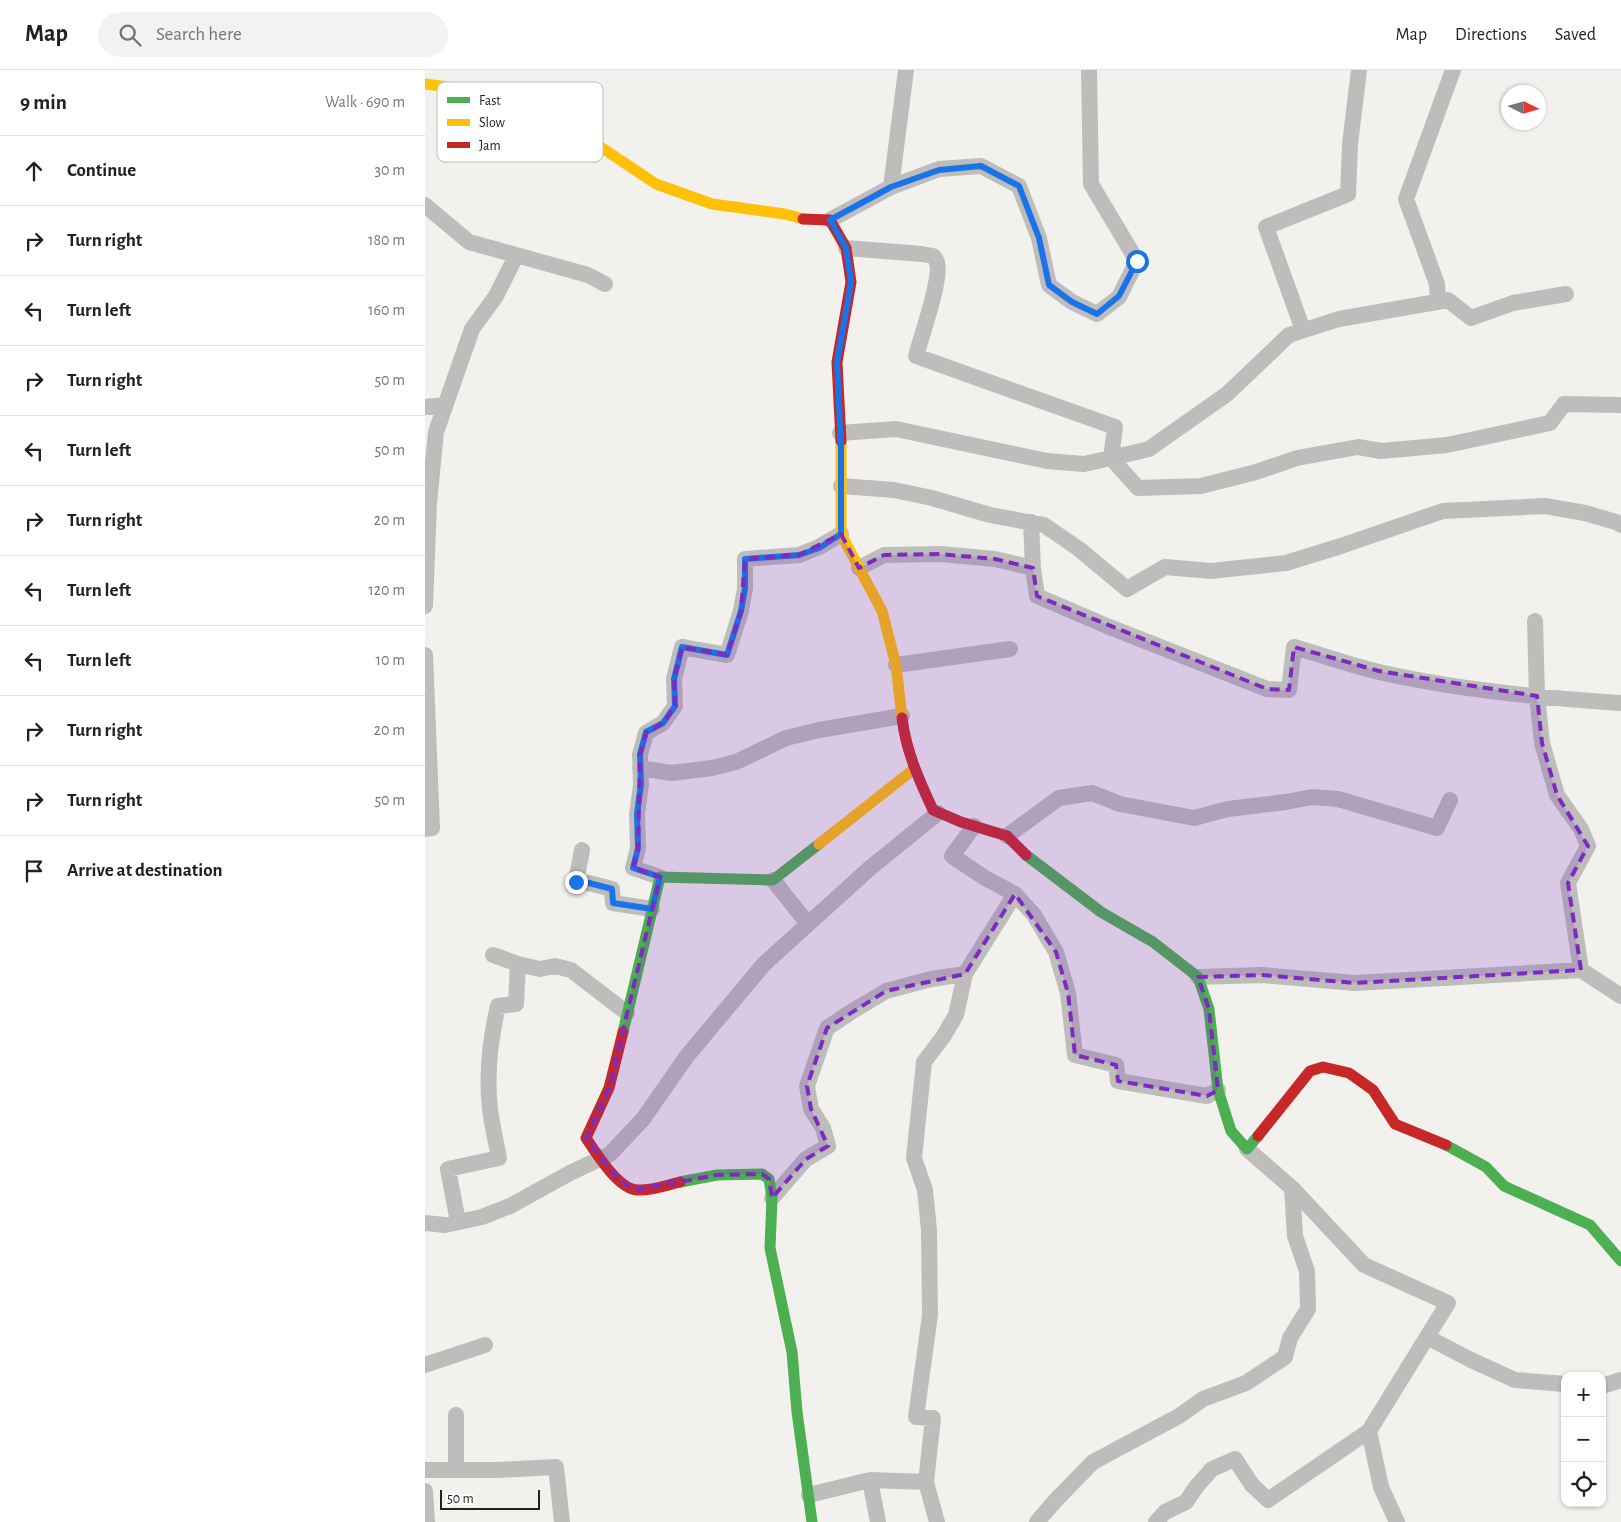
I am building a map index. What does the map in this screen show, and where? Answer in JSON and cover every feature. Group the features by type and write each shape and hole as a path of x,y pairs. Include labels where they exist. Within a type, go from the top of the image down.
{"street":[{"path":"891,187 906,70"},
{"path":"603,149 656,184 712,204 785,214 808,220 830,220 891,187 939,170 981,166 1019,186 1039,238 1049,285 1072,302 1097,314 1119,296 1137,261 1091,184 1089,70"},
{"path":"1303,330 1266,227 1348,194 1350,144 1359,70"},
{"path":"1438,302 1437,284 1406,198 1453,70"},
{"path":"425,205 469,242 588,276 605,284"},
{"path":"830,220 846,248 851,282 837,362 841,433 841,534 882,612 897,665 904,732 914,769 933,810 974,826 1007,836 1022,852 1101,912 1153,942 1198,977 1209,1009 1218,1090 1231,1130 1247,1149 1292,1188 1364,1265 1448,1303 1369,1430 1268,1500 1252,1485 1235,1459 1212,1469 1195,1487 1186,1502 1165,1512 1156,1522"},
{"path":"846,248 933,256 937,262 937,273 931,305 916,356 1115,427 1111,458 1138,488 1201,486 1256,472 1297,458 1358,447 1381,451 1447,445 1550,423 1564,404 1621,405"},
{"path":"425,606 429,503 436,432 472,329 496,296 516,256"},
{"path":"841,433 896,429 1047,462 1084,464 1149,449 1227,394 1289,335 1303,330 1339,319 1449,300 1471,318 1513,303 1566,294"},
{"path":"425,407 445,405"},
{"path":"841,486 894,490 932,498 990,515 1045,524 1079,549 1127,589 1165,567 1211,571 1286,563 1443,511 1545,506 1585,513 1621,525"},
{"path":"1031,522 1033,568 1037,596 1267,690 1289,690 1295,647 1379,672 1477,690 1621,703"},
{"path":"841,534 819,548 799,555 745,559 745,588 741,611 727,655 682,647 674,679 675,706 663,723 646,732 640,754 641,784 637,814 638,848 633,868 660,877 773,880 914,769"},
{"path":"859,568 884,555 939,554 995,559 1033,568"},
{"path":"1535,621 1537,696 1542,743 1557,795 1581,829 1588,846 1568,883 1581,970"},
{"path":"897,665 1010,649"},
{"path":"425,655 427,751 432,828 425,830"},
{"path":"640,768 671,773 712,768 736,762 786,738 819,730 902,716"},
{"path":"1007,836 1059,798 1092,793 1120,804 1194,818 1228,809 1312,797 1337,799 1437,828 1451,800"},
{"path":"425,1222 445,1225 482,1217 510,1206 610,1154 643,1119 687,1056 764,964 870,868 938,812"},
{"path":"974,826 952,856 985,878 1015,894 1034,915 1056,952 1068,993 1075,1055 1116,1065 1118,1081 1207,1096 1218,1090"},
{"path":"581,850 576,882 612,889 613,903 652,909"},
{"path":"660,877 609,1088 586,1138 600,1159 619,1181 637,1190 717,1174 762,1174 769,1178 772,1198 770,1248 792,1352 797,1412 812,1522"},
{"path":"773,880 808,924"},
{"path":"937,1522 926,1482 933,1418 916,1417 930,1315 929,1230 925,1190 914,1158 924,1062 943,1037 955,1015 965,974 1015,894"},
{"path":"493,955 540,969 555,966 571,970 627,1013"},
{"path":"458,1222 448,1169 499,1158 490,1109 488,1069 497,1006 516,1004 518,964"},
{"path":"1198,977 1262,975 1355,983 1581,970 1621,996"},
{"path":"772,1198 806,1159 828,1146 823,1128 811,1109 807,1086 827,1028 887,991 931,979 965,974"},
{"path":"1247,1149 1310,1071 1323,1067 1349,1073 1373,1090 1395,1124 1454,1148 1486,1167 1504,1186 1590,1225 1621,1260"},
{"path":"1037,1522 1093,1462 1179,1416 1203,1399 1246,1384 1285,1357 1289,1338 1308,1309 1307,1271 1295,1236 1292,1188"},
{"path":"1427,1337 1515,1380 1561,1384"},
{"path":"425,1365 485,1345"},
{"path":"1606,1385 1621,1380"},
{"path":"456,1414 456,1470"},
{"path":"1369,1430 1381,1487 1397,1522"},
{"path":"425,1470 496,1470 556,1467 562,1522"},
{"path":"809,1495 870,1480 926,1482"},
{"path":"870,1480 878,1522"},
{"path":"425,1491 427,1522"}],"highlighted area":[{"path":"841,534 859,568 884,555 940,554 995,559 1033,568 1037,596 1267,689 1289,690 1294,647 1379,671 1537,696 1542,743 1557,795 1588,846 1568,883 1581,970 1355,983 1262,975 1198,977 1209,1009 1218,1090 1207,1096 1118,1081 1116,1065 1075,1055 1068,993 1056,952 1015,894 965,974 886,991 827,1028 807,1086 811,1109 828,1146 806,1159 772,1198 769,1179 762,1174 717,1175 636,1190 619,1181 586,1138 609,1088 660,877 633,868 638,848 640,755 646,733 663,723 675,706 674,679 682,647 727,655 741,611 745,559 799,555"}],"traffic: fast":[{"path":"623,1032 660,877 773,880 819,844"},
{"path":"1026,855 1101,912 1153,942 1198,977 1209,1009 1218,1090 1231,1131 1247,1149 1258,1136"},
{"path":"1446,1145 1486,1167 1504,1186 1590,1225 1621,1261"},
{"path":"680,1182 717,1175 762,1174 769,1179 772,1198 770,1248 792,1352 797,1412 812,1522"}],"traffic: slow":[{"path":"425,84 437,86"},
{"path":"603,149 656,184 712,204 785,214 803,219"},
{"path":"841,441 841,534 882,611 896,665 902,718"},
{"path":"819,844 914,769"}],"traffic: jam":[{"path":"803,219 830,220 846,248 851,282 837,362 841,441"},
{"path":"902,718 910,754 933,810 961,822 1007,836 1026,855"},
{"path":"623,1032 609,1088 586,1138 615,1177 622,1184 630,1188 648,1190 680,1182"},
{"path":"1258,1136 1310,1071 1323,1067 1349,1073 1373,1090 1395,1124 1446,1145"}],"route":[{"path":"576,882 612,889 613,903 652,909 660,877 633,868 638,848 637,814 641,784 640,754 646,732 663,723 675,706 674,679 682,647 727,655 741,611 745,588 745,559 799,555 819,548 841,534 841,448 837,362 851,282 846,248 830,220 891,187 939,170 981,166 1019,186 1039,238 1049,285 1072,302 1097,314 1119,296 1137,261"}]}
